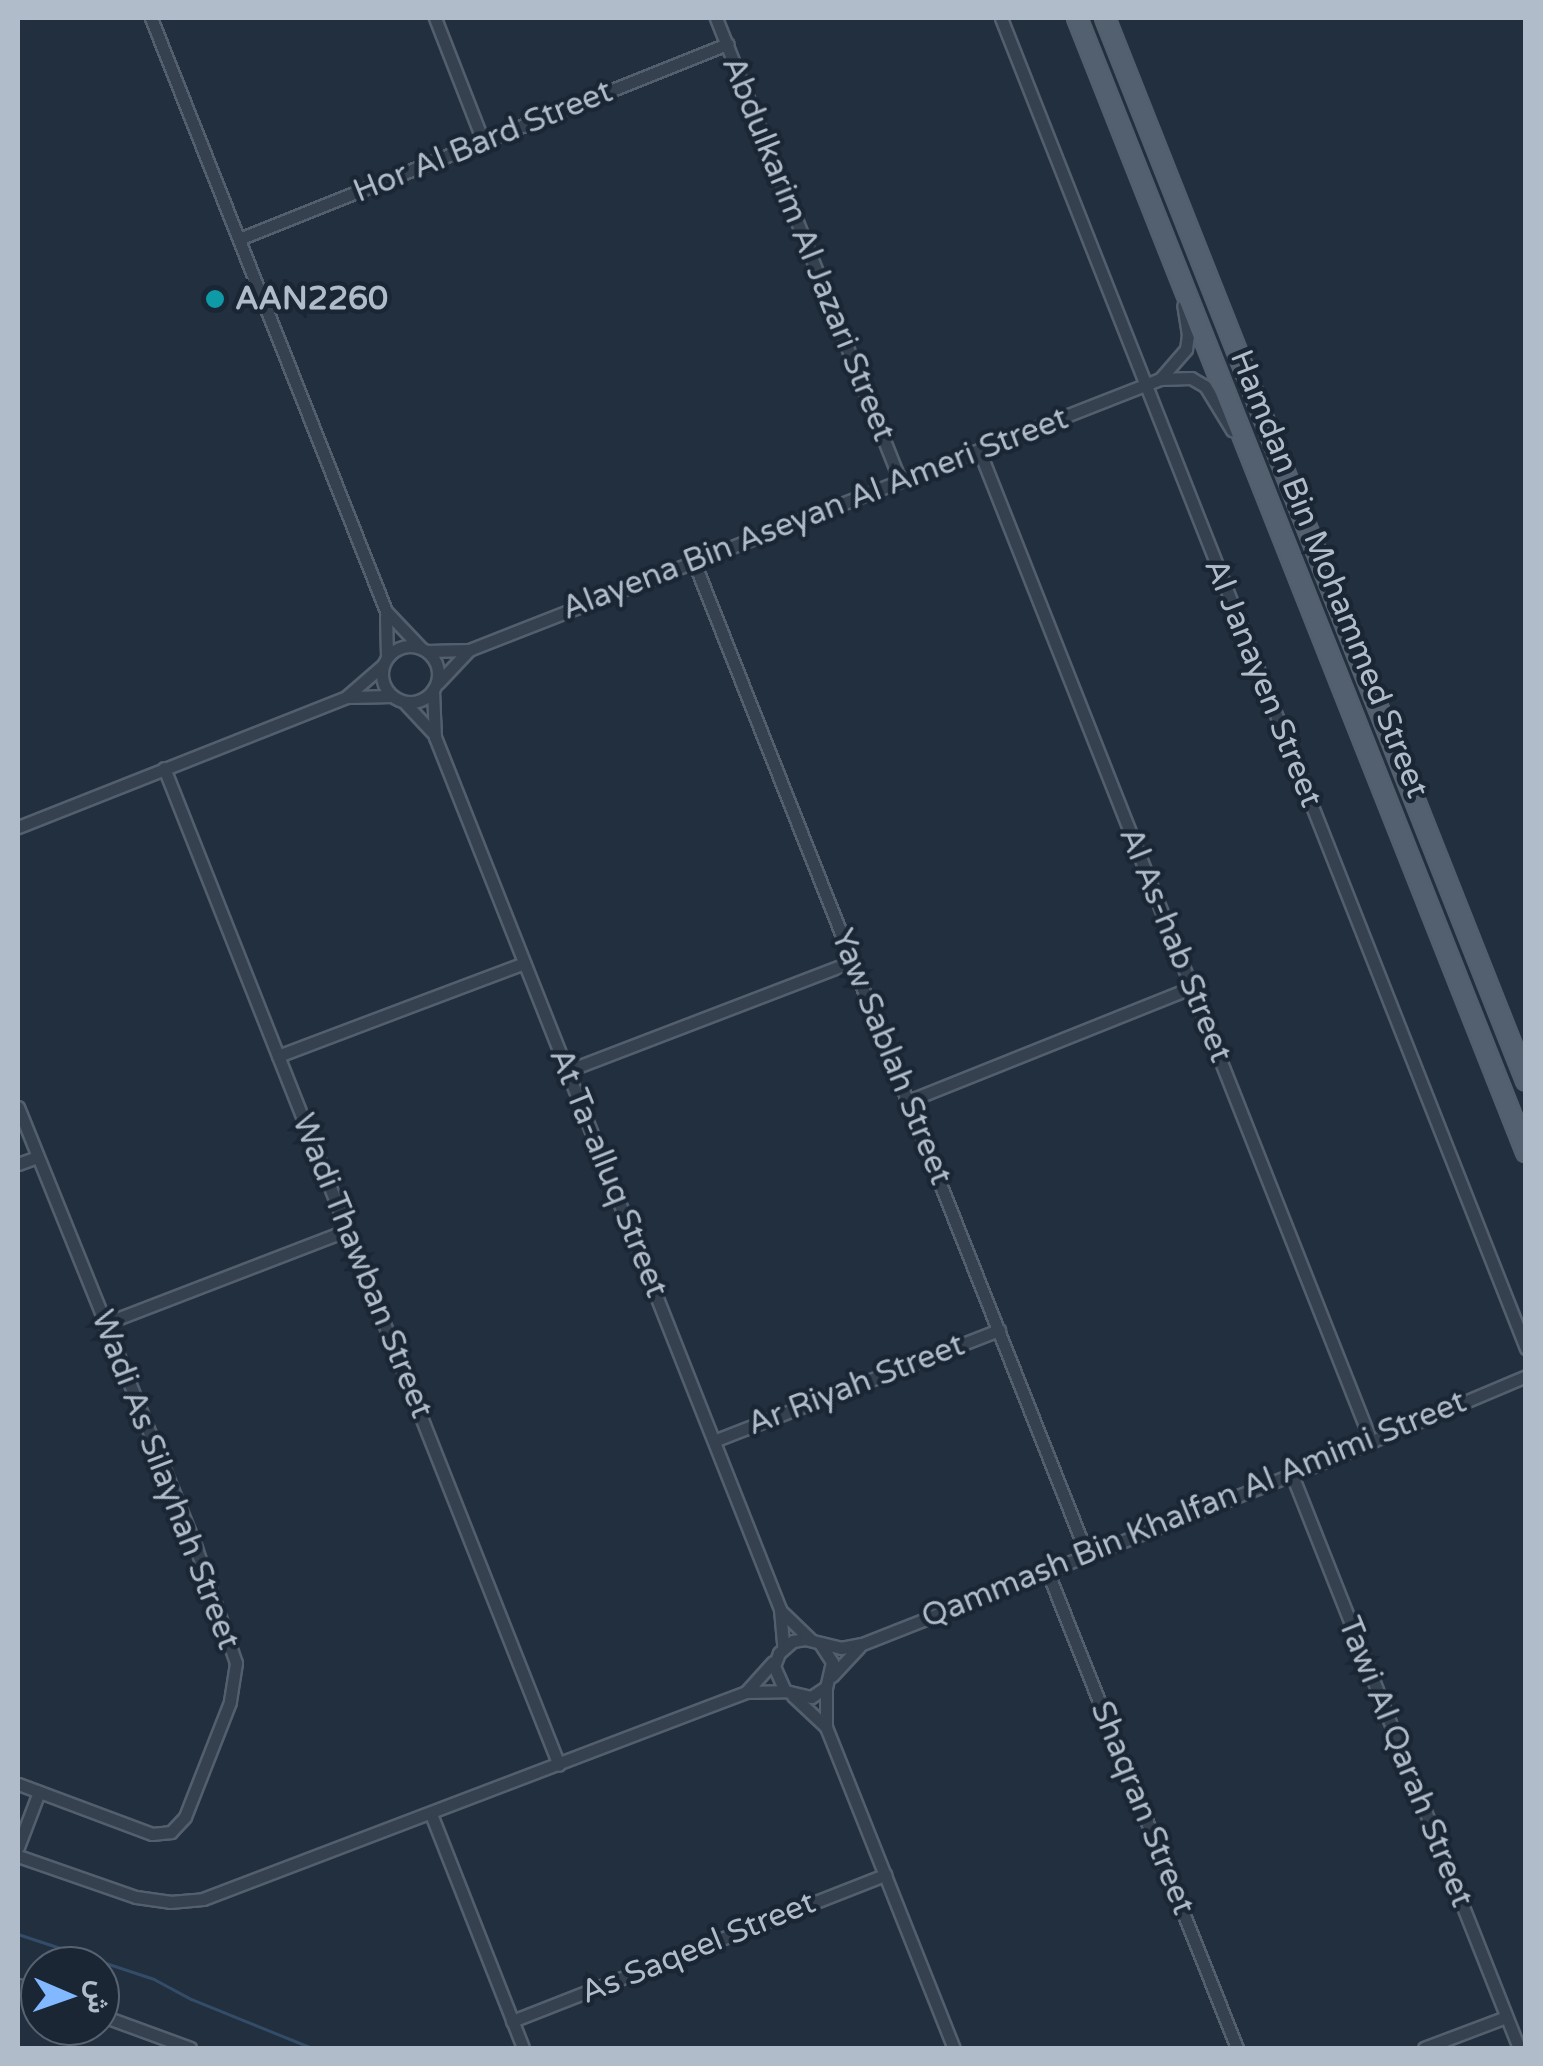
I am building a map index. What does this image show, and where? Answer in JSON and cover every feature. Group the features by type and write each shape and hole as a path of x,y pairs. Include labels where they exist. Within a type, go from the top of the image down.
{"main road":[{"name":"Hamdan Bin Mohammed Street","path":"1077,18 1526,1152"},
{"name":"Hamdan Bin Mohammed Street","path":"1105,18 1526,1081"}],"street":[{"path":"151,18 386,611 384,685 398,699"},
{"path":"434,18 483,141"},
{"name":"Abdulkarim Al Jazari Street","path":"716,18 900,481"},
{"name":"Al Janayen Street","path":"1001,18 1526,1348"},
{"name":"Hor Al Bard Street","path":"238,239 727,44"},
{"path":"1160,379 1183,356 1188,335 1170,252"},
{"path":"1160,379 1191,378 1205,386 1250,454"},
{"name":"Alayena Bin Aseyan Al Ameri Street","path":"424,649 469,650 1160,379"},
{"name":"Al As-hab Street","path":"979,450 1371,1441"},
{"name":"Yaw Sablah Street","path":"694,562 1086,1552"},
{"path":"346,697 424,699 435,687 437,666 386,611"},
{"path":"18,828 346,697 406,646 424,649"},
{"name":"Alayena Bin Aseyan Al Ameri Street","path":"435,687 469,650"},
{"name":"At Ta-alluq Street","path":"435,687 435,737 780,1609 783,1647"},
{"name":"At Ta-alluq Street","path":"398,699 435,737"},
{"name":"Wadi Thawban Street","path":"164,768 559,1764"},
{"path":"567,1071 853,961"},
{"path":"278,1056 524,963"},
{"path":"908,1101 1192,988"},
{"name":"Wadi As Silayhah Street","path":"18,1106 230,1636 236,1675 185,1817 171,1832 152,1834 18,1784"},
{"path":"18,1164 38,1156"},
{"path":"104,1324 347,1230"},
{"name":"Ar Riyah Street","path":"714,1441 999,1330"},
{"name":"Qammash Bin Khalfan Al Amimi Street","path":"816,1642 862,1644 1086,1552 1292,1474 1526,1376"},
{"name":"Tawi Al Qarah Street","path":"1292,1474 1519,2048"},
{"name":"Shaqran Street","path":"1046,1568 1236,2048"},
{"name":"At Ta-alluq Street","path":"780,1609 816,1642"},
{"path":"746,1692 783,1647 793,1641 816,1642 830,1656 826,1727 954,2048"},
{"name":"Qammash Bin Khalfan Al Amimi Street","path":"829,1681 862,1644"},
{"path":"776,1659 776,1680 826,1727"},
{"path":"18,1856 136,1897 187,1901 236,1890 746,1692 811,1697 829,1681"},
{"path":"18,1847 39,1792"},
{"path":"431,1814 523,2048"},
{"name":"As Saqeel Street","path":"512,2021 884,1874"},
{"path":"1424,2048 1506,2016"},
{"path":"120,2022 190,2048"}],"waterway":[{"path":"18,1934 154,1979 191,1999 312,2048"}],"place":[{"name":"AAN2260","path":"215,299"}]}
